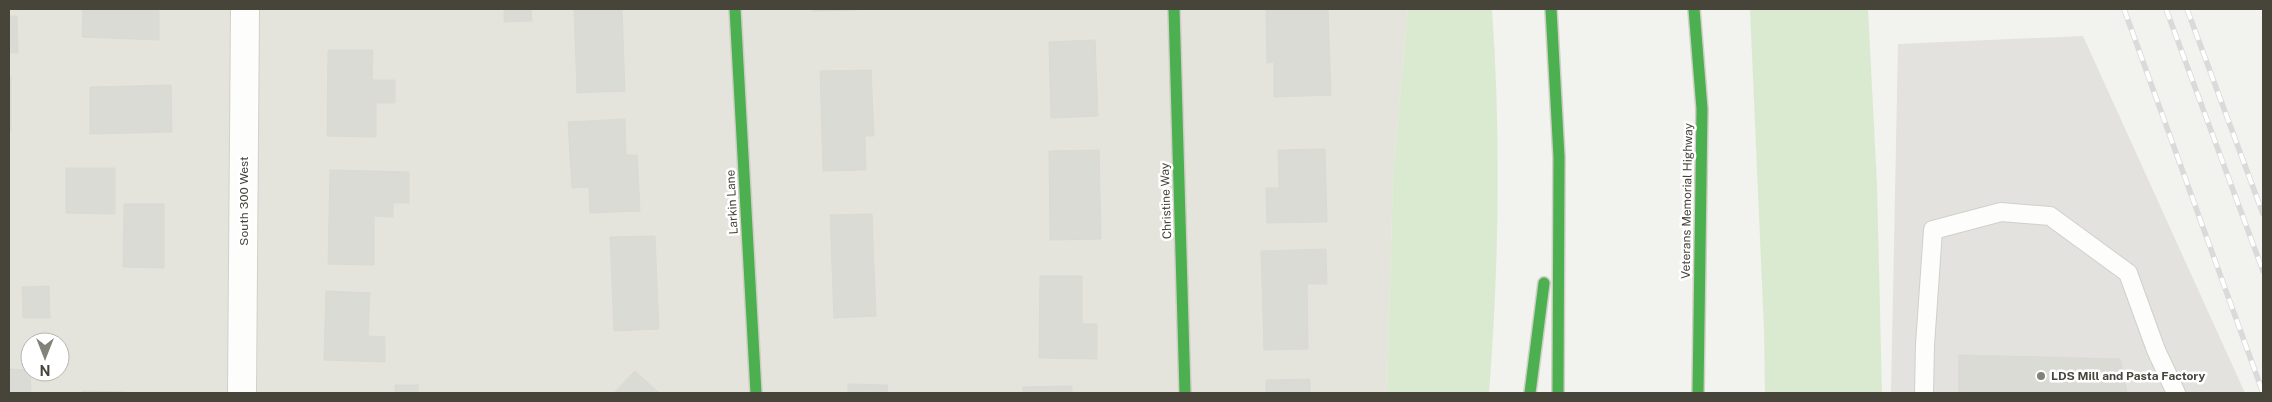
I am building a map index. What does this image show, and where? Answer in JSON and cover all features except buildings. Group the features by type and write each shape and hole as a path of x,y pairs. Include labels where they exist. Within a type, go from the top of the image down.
{"main road":[{"name":"Larkin Lane","path":"734,9 756,393"},
{"name":"Christine Way","path":"1174,9 1185,393"},
{"path":"1551,9 1559,157 1558,393"},
{"name":"Veterans Memorial Highway","path":"1694,9 1702,109 1698,393"},
{"path":"1702,109 1711,286"},
{"path":"1547,256 1559,157"},
{"path":"1530,393 1544,275"}],"street":[{"name":"South 300 West","path":"242,393 246,9"}],"lane":[{"path":"1924,393 1925,345 1933,230 2001,212 2050,216 2128,273 2156,350 2176,393"}],"shaded area":[{"path":"9,9 1408,9 1393,176 1387,393 9,393"},
{"path":"2083,36 2245,393 1891,393 1898,44"}],"green space":[{"path":"1408,9 1492,9 1497,105 1498,201 1489,393 1387,393 1393,176"},
{"path":"1750,9 1868,9 1877,185 1882,393 1765,393"}],"railway":[{"path":"2124,9 2263,393"},
{"path":"2166,9 2263,271"},
{"path":"2187,9 2263,214"}],"traffic: fast":[{"path":"735,9 756,393"},
{"path":"1174,9 1185,393"},
{"path":"1551,9 1559,157 1558,393"},
{"path":"1694,9 1702,109 1698,393"},
{"path":"1530,393 1544,283"}],"place":[{"name":"LDS Mill and Pasta Factory","path":"2041,376"}]}
